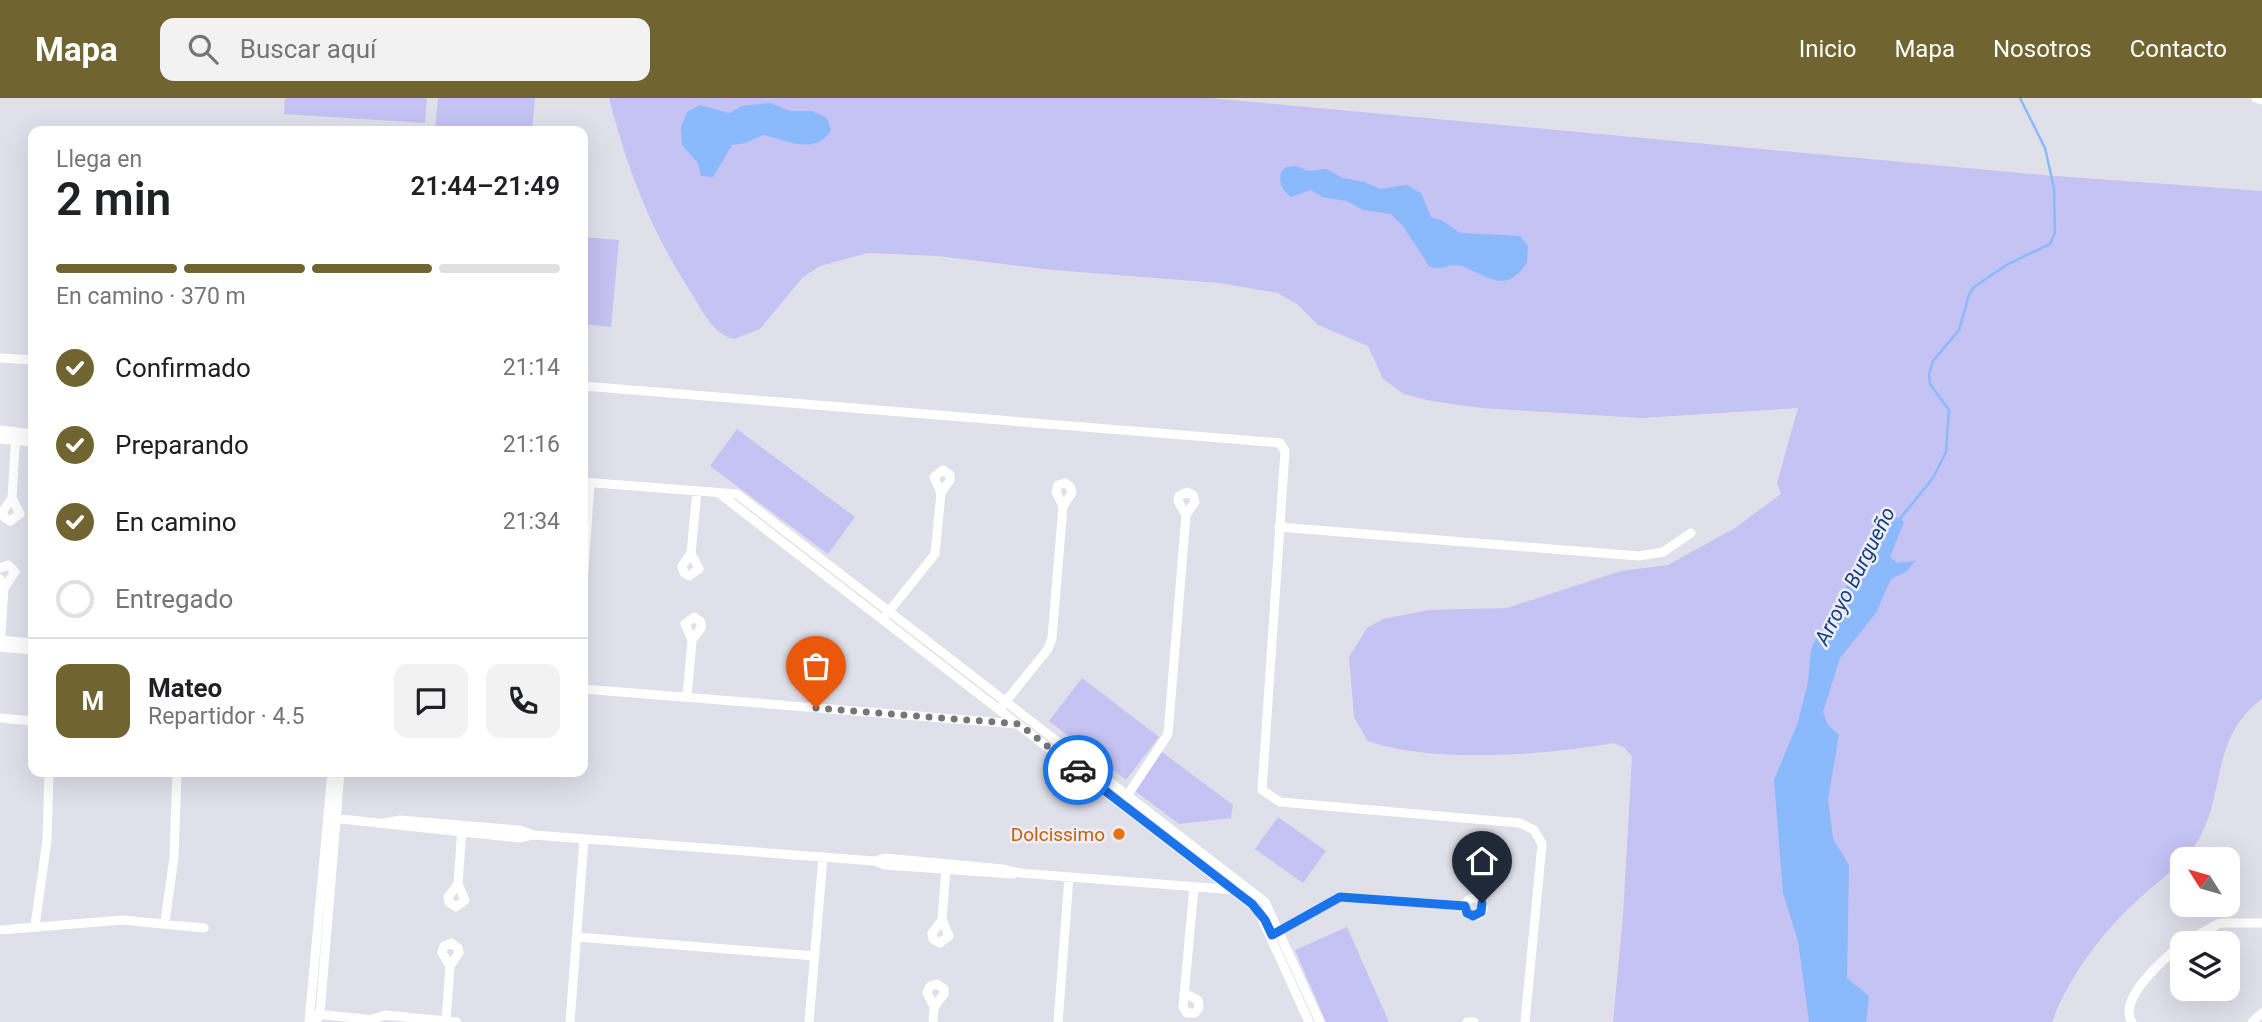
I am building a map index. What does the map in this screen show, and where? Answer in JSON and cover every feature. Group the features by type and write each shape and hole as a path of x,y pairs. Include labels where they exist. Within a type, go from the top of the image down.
{"street":[{"path":"2256,98 2262,100"},
{"path":"0,358 28,360"},
{"path":"588,386 1273,441 1284,446 1262,790 1280,802 1520,823 1534,830 1542,844 1525,1022"},
{"path":"0,430 28,440"},
{"path":"0,439 28,435"},
{"path":"12,498 16,436"},
{"path":"588,483 719,493 886,615 1002,705 1037,726 1181,844 1269,906 1276,933 1309,1022"},
{"path":"691,553 697,491"},
{"path":"886,615 934,554 941,493"},
{"path":"996,722 1002,705 1044,653 1052,638 1063,506"},
{"path":"1125,800 1168,734 1186,515"},
{"path":"1279,527 1639,556 1663,552 1691,533"},
{"path":"0,568 8,565 15,572 2,583 0,647 28,650"},
{"path":"0,640 28,643"},
{"path":"688,697 692,640"},
{"path":"588,689 1037,726"},
{"path":"1002,705 1019,724 1125,800"},
{"path":"0,718 28,721"},
{"path":"35,926 47,840 49,777"},
{"path":"165,922 174,857 177,777"},
{"path":"332,777 332,818"},
{"path":"339,777 332,818 314,1018 377,1021 385,1015 457,1022"},
{"path":"332,818 384,823 400,820 462,829 519,830 534,835 874,861 885,858 946,867 1251,891"},
{"path":"458,884 462,829"},
{"path":"570,1022 584,839"},
{"path":"809,1022 823,857"},
{"path":"942,920 946,867"},
{"path":"1209,888 1217,871"},
{"path":"1217,871 1233,890 1258,910 1276,933 1320,1022"},
{"path":"1058,1022 1069,877"},
{"path":"1184,993 1194,887"},
{"path":"1276,933 1340,897 1465,906"},
{"path":"0,930 93,921 165,922 204,928"},
{"path":"2206,931 2220,923 2262,923"},
{"path":"577,937 815,956"},
{"path":"2132,1022 2128,1014 2132,997 2170,958"},
{"path":"446,1021 450,966"},
{"path":"933,1022 934,1007"},
{"path":"2252,1022 2262,1013"},
{"path":"1467,1022 1474,1022"}],"shaded area":[{"path":"285,98 427,98 425,123 284,114"},
{"path":"438,98 535,98 532,126 435,126"},
{"path":"609,98 1211,98 2042,175 2262,191 2262,699 2234,730 2227,746 2208,819 2195,846 2170,847 2170,872 2127,910 2089,954 2068,987 2052,1022 1613,1022 1623,916 1632,757 1624,747 1613,743 1523,754 1456,755 1424,753 1368,741 1354,717 1349,657 1367,628 1383,619 1429,610 1507,608 1621,571 1668,565 1735,528 1781,494 1777,483 1798,408 1642,418 1481,408 1431,401 1404,394 1383,379 1368,346 1318,325 1297,304 1278,293 1219,283 1053,270 937,256 868,253 820,266 803,277 760,329 734,339 720,332 709,321 677,270 642,200"},
{"path":"588,237 619,240 611,327 588,325"},
{"path":"737,429 855,517 828,554 710,466"},
{"path":"1082,678 1159,737 1126,780 1049,721"},
{"path":"1162,752 1233,805 1231,818 1179,824 1135,791"},
{"path":"1278,817 1326,851 1303,883 1255,849"},
{"path":"1347,927 1389,1022 1326,1022 1295,950"}],"water":[{"path":"770,103 790,111 812,111 827,118 831,130 817,143 808,145 763,135 746,143 732,145 713,177 701,176 698,163 682,145 681,127 687,112 700,105 729,113 742,106"},
{"path":"1296,166 1308,171 1326,169 1343,178 1364,182 1380,189 1407,185 1421,193 1431,217 1443,221 1460,233 1520,236 1528,246 1527,263 1519,273 1504,281 1488,278 1458,265 1433,268 1403,226 1391,214 1363,210 1347,201 1322,197 1311,190 1291,197 1282,186 1281,172 1286,167"},
{"path":"1891,513 1904,522 1890,557 1897,563 1915,561 1907,571 1891,579 1876,613 1840,658 1823,712 1828,725 1839,735 1828,799 1833,839 1849,865 1847,978 1869,996 1866,1022 1809,1022 1798,941 1783,893 1774,780 1798,722 1808,682 1811,649 1833,605 1851,580 1878,522"}],"waterway":[{"name":"Arroyo Burgueño","path":"1898,521 1933,478 1946,452 1949,410 1930,384 1929,374 1933,361 1959,330 1974,287 2008,264 2050,244 2055,233 2054,188 2045,148 2020,98"}],"way so far":[{"path":"816,708 1019,724 1078,770"}],"place":[{"name":"Dolcissimo","path":"1119,834"}],"route":[{"path":"1078,770 1252,904 1265,920 1272,935 1330,900 1340,897 1465,906 1467,913 1473,916 1481,912 1482,903"}]}
